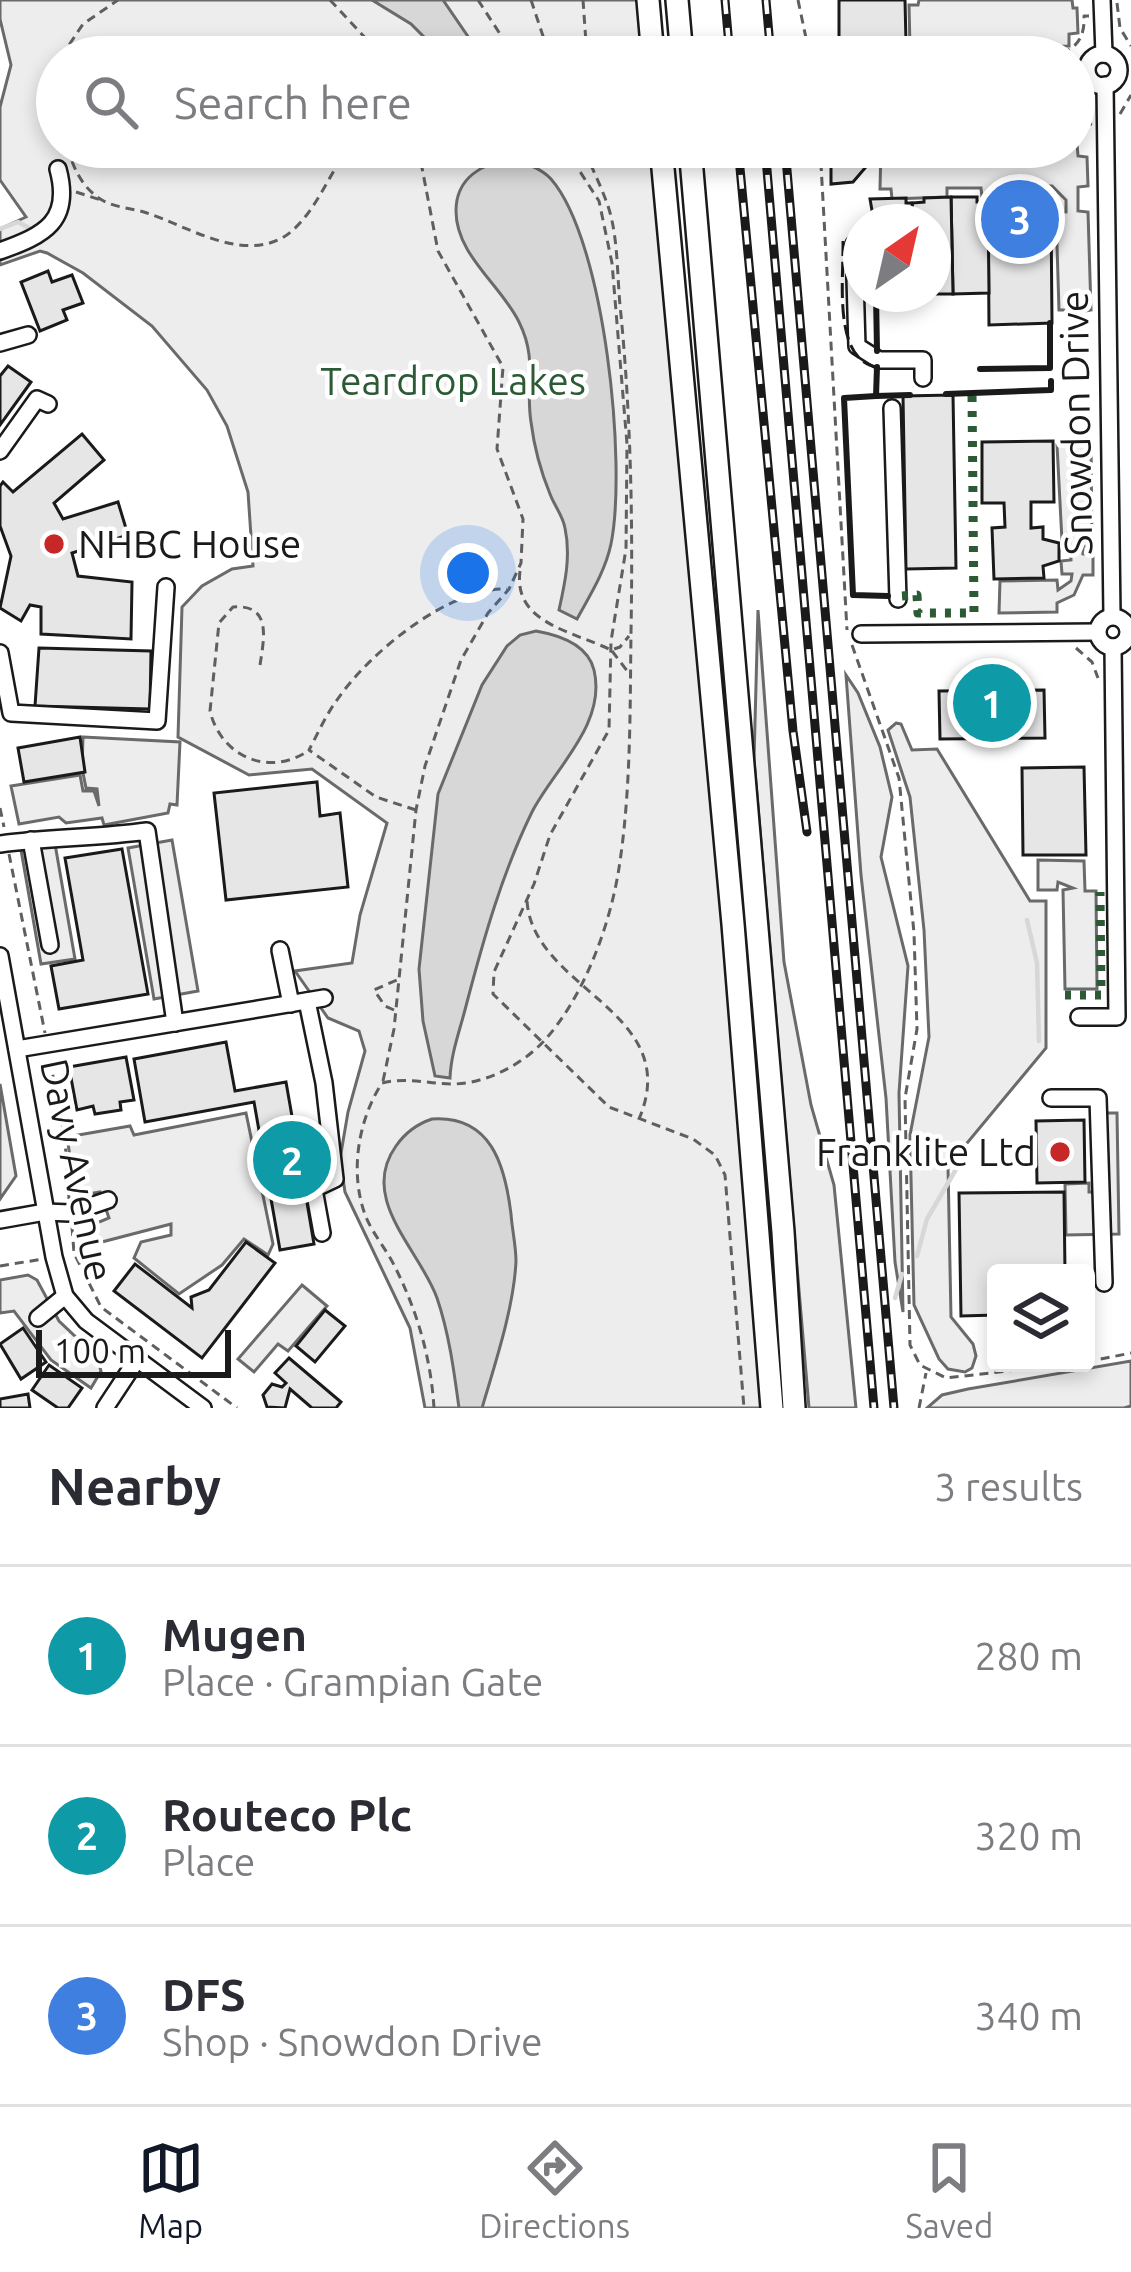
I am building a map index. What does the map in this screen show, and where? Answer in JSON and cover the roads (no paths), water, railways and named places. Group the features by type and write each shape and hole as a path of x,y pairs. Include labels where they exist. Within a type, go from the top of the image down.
{"highway":[{"path":"648,0 651,36"},
{"path":"677,0 680,36"},
{"path":"663,168 772,1408"},
{"path":"692,168 784,1232 794,1408"}],"street":[{"path":"1104,54 1107,10"},
{"path":"1095,57 1104,54 1125,71 1105,85 1095,83"},
{"name":"Snowdon Drive","path":"1105,85 1112,616"},
{"path":"0,251 46,230 61,207 58,169"},
{"path":"856,312 857,346 879,360 923,360 923,378"},
{"path":"0,343 28,335"},
{"path":"0,451 37,399 48,404"},
{"path":"892,408 898,599"},
{"path":"0,653 11,713 158,722 166,587"},
{"path":"1112,616 1130,628 1124,643 1113,647 1101,641 1097,632 1103,620 1112,616"},
{"path":"861,634 1097,632"},
{"path":"1079,1017 1124,1017 1113,647"},
{"path":"0,844 58,836 81,841 147,831 175,1023"},
{"path":"31,840 50,945"},
{"path":"280,950 307,1001 334,1163 335,1179 314,1189 322,1233"},
{"name":"Davy Avenue","path":"0,956 45,1211 65,1296 86,1321 203,1408"},
{"path":"16,1049 307,1001"},
{"path":"1051,1099 1098,1098 1104,1283"},
{"path":"0,1220 45,1211 70,1213 108,1200"},
{"path":"38,1318 65,1296"},
{"path":"105,1408 136,1361"}],"waterway":[{"path":"0,229 18,222 29,228"},
{"path":"1027,920 1037,963 1039,1041"},
{"path":"917,1256 927,1219 962,1159"},
{"path":"895,1298 902,1274"}],"railway":[{"path":"725,0 728,36"},
{"path":"766,0 769,36"},
{"path":"740,168 793,731 807,832"},
{"path":"767,168 874,1408"},
{"path":"787,168 894,1408"}],"place":[{"name":"DFS","path":"1020,219"},
{"name":"NHBC House","path":"54,544"},
{"name":"Mugen","path":"992,703"},
{"name":"Franklite Ltd","path":"1060,1152"},
{"name":"Routeco Plc","path":"292,1160"}],"park label":[{"name":"Teardrop Lakes","path":"453,381"}]}
